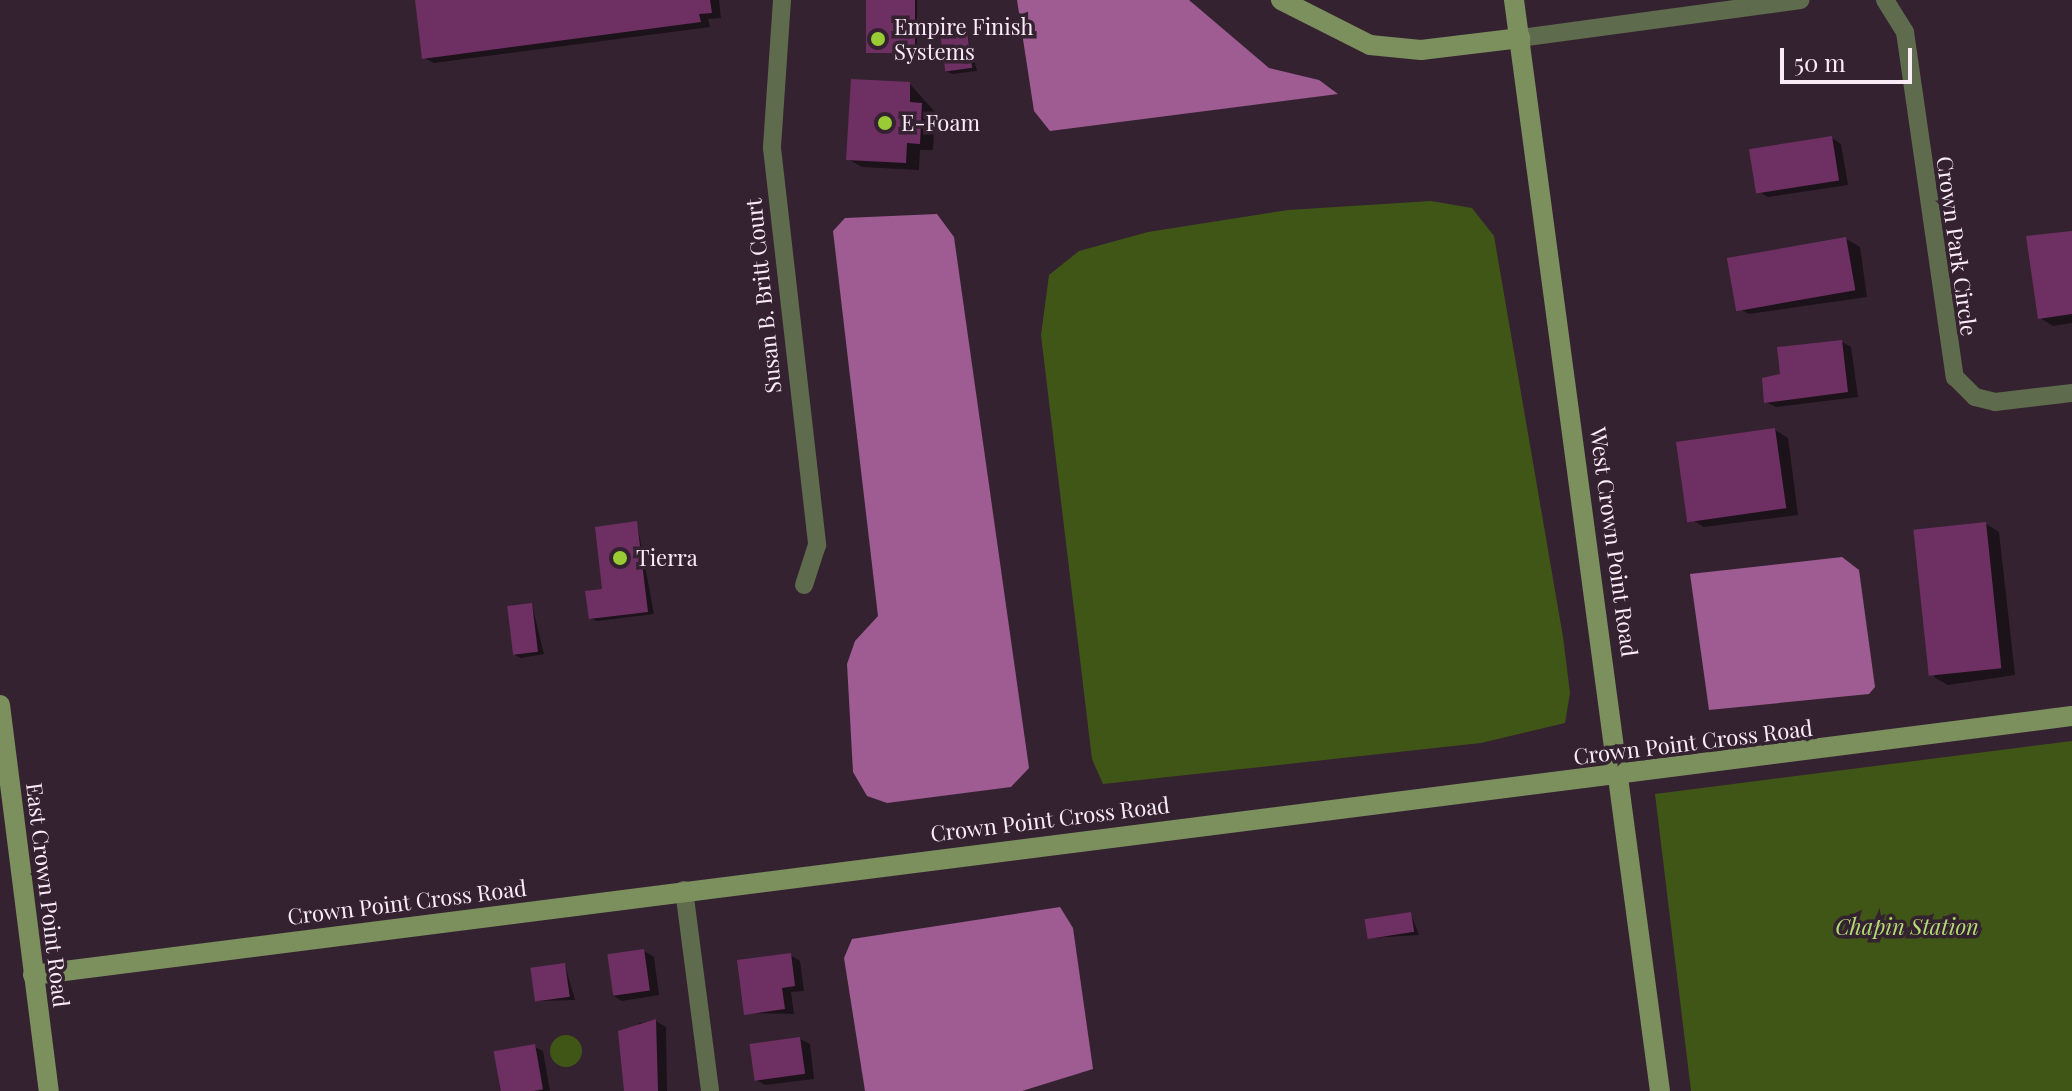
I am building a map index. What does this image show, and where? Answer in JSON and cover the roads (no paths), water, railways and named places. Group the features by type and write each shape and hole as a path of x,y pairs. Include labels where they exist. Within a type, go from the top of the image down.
{"street":[{"name":"Susan B. Britt Court","path":"782,0 772,148 817,545 804,585"},
{"path":"1281,0 1370,45 1421,50 1800,0"},
{"name":"West Crown Point Road","path":"1514,0 1623,776 1660,1091"},
{"name":"Crown Park Circle","path":"1885,0 1905,32 1955,377 1975,397 1995,402 2072,393"},
{"name":"East Crown Point Road","path":"0,705 49,1091"},
{"name":"Crown Point Cross Road","path":"33,975 684,890 1623,776 2072,716"},
{"path":"684,890 710,1091"}],"place":[{"name":"Empire Finish Systems","path":"878,39"},
{"name":"E-Foam","path":"885,123"},
{"name":"Tierra","path":"620,558"}],"park label":[{"name":"Chapin Station","path":"1907,927"}]}
